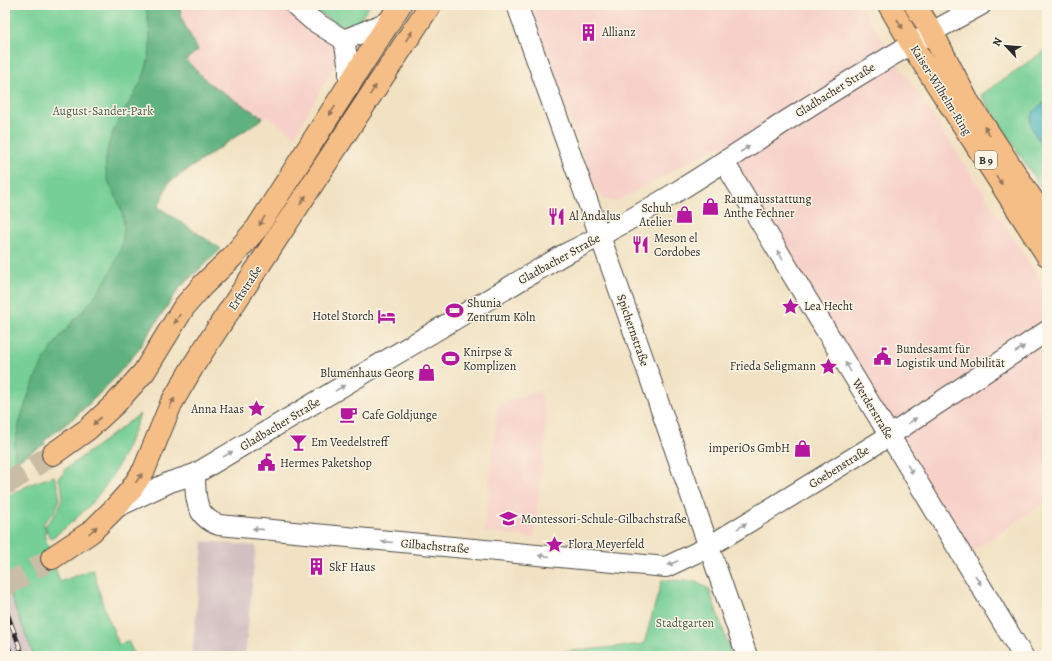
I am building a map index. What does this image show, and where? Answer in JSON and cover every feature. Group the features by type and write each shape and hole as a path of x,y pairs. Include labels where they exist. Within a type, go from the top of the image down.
{"main road":[{"name":"Erftstraße","path":"52,558 91,532 115,508 144,470 171,404 195,362 430,5"},
{"name":"Kaiser-Wilhelm-Ring","path":"889,5 1047,255"},
{"name":"Kaiser-Wilhelm-Ring","path":"915,5 932,32 967,100 1047,222"},
{"path":"53,454 88,429 116,403 144,372 184,306 257,228 395,13"}],"street":[{"path":"295,5 312,20 344,40 350,68 349,86"},
{"name":"Spichernstraße","path":"517,5 747,656"},
{"name":"Gladbacher Straße","path":"115,508 170,482 195,474 563,255 600,237 724,162 911,42 981,5"},
{"path":"344,40 395,13"},
{"name":"Werderstraße","path":"724,162 1020,655"},
{"name":"Goebenstraße","path":"708,547 889,436 1047,331"},
{"name":"Gilbachstraße","path":"195,474 195,492 198,505 208,521 219,525 666,567 708,547"}],"shaded area":[{"path":"179,5 370,5 358,22 295,136 269,117 263,118 210,84 189,64 186,60 192,42 183,22"},
{"path":"528,5 860,5 1047,290 1047,501 967,555 721,144 616,202 603,199 596,189"},
{"path":"539,391 546,413 546,427 534,538 484,532 498,405"},
{"path":"203,541 256,546 245,656 192,656"},
{"path":"5,576 15,608 34,656 5,656"}],"green space":[{"name":"August-Sander-Park","path":"5,5 179,5 183,22 198,50 186,60 210,84 263,118 168,183 158,207 221,249 180,287 135,354 101,392 76,416 5,470"},
{"path":"145,5 179,5 183,22 198,50 186,60 210,84 263,118 168,183 158,207 221,249 180,287 135,354 111,382 76,416 44,441 45,444 16,461 15,448 19,425 30,390 40,369 59,338 92,300 102,286 117,259 123,239 124,229 121,209 107,177 106,162 108,145 113,131 138,88 147,65 150,31"},
{"path":"310,5 370,5 358,22 341,26 316,11"},
{"path":"1047,49 1047,197 981,95"},
{"path":"140,414 125,452 106,484 82,513 50,539 45,525 58,510 62,498 61,485 58,478 64,473 63,471"},
{"path":"54,476 57,483 59,496 58,502 53,513 43,523 46,532 44,534 60,582 93,569 103,605 119,645 128,641 135,656 34,656 15,608 5,576 5,497 31,484"},
{"name":"Stadtgarten","path":"662,580 694,581 709,589 732,656 523,656 644,644"}],"water":[{"path":"1044,103 1047,103 1047,152 1034,133 1030,120 1036,109"}],"tunnel":[{"path":"5,485 53,454"},
{"path":"5,586 52,558"}],"railway":[{"path":"5,607 23,656"},
{"path":"5,638 12,656"}],"place":[{"name":"Allianz","path":"589,32"},
{"name":"Raumausstattung Anthe Fechner","path":"711,206"},
{"name":"Schuh Atelier","path":"685,215"},
{"name":"Al Andalus","path":"556,216"},
{"name":"Meson el Cordobes","path":"641,245"},
{"name":"Lea Hecht","path":"791,306"},
{"name":"Shunia Zentrum Köln","path":"454,310"},
{"name":"Hotel Storch","path":"387,316"},
{"name":"Bundesamt für Logistik und Mobilität","path":"883,356"},
{"name":"Knirpse & Komplizen","path":"450,359"},
{"name":"Frieda Seligmann","path":"829,366"},
{"name":"Blumenhaus Georg","path":"427,373"},
{"name":"Anna Haas","path":"257,409"},
{"name":"Cafe Goldjunge","path":"349,415"},
{"name":"Em Veedelstreff","path":"298,442"},
{"name":"imperiOs GmbH","path":"803,448"},
{"name":"Hermes Paketshop","path":"267,463"},
{"name":"Montessori-Schule-Gilbachstraße","path":"508,519"},
{"name":"Flora Meyerfeld","path":"555,544"},
{"name":"SkF Haus","path":"316,567"}]}
